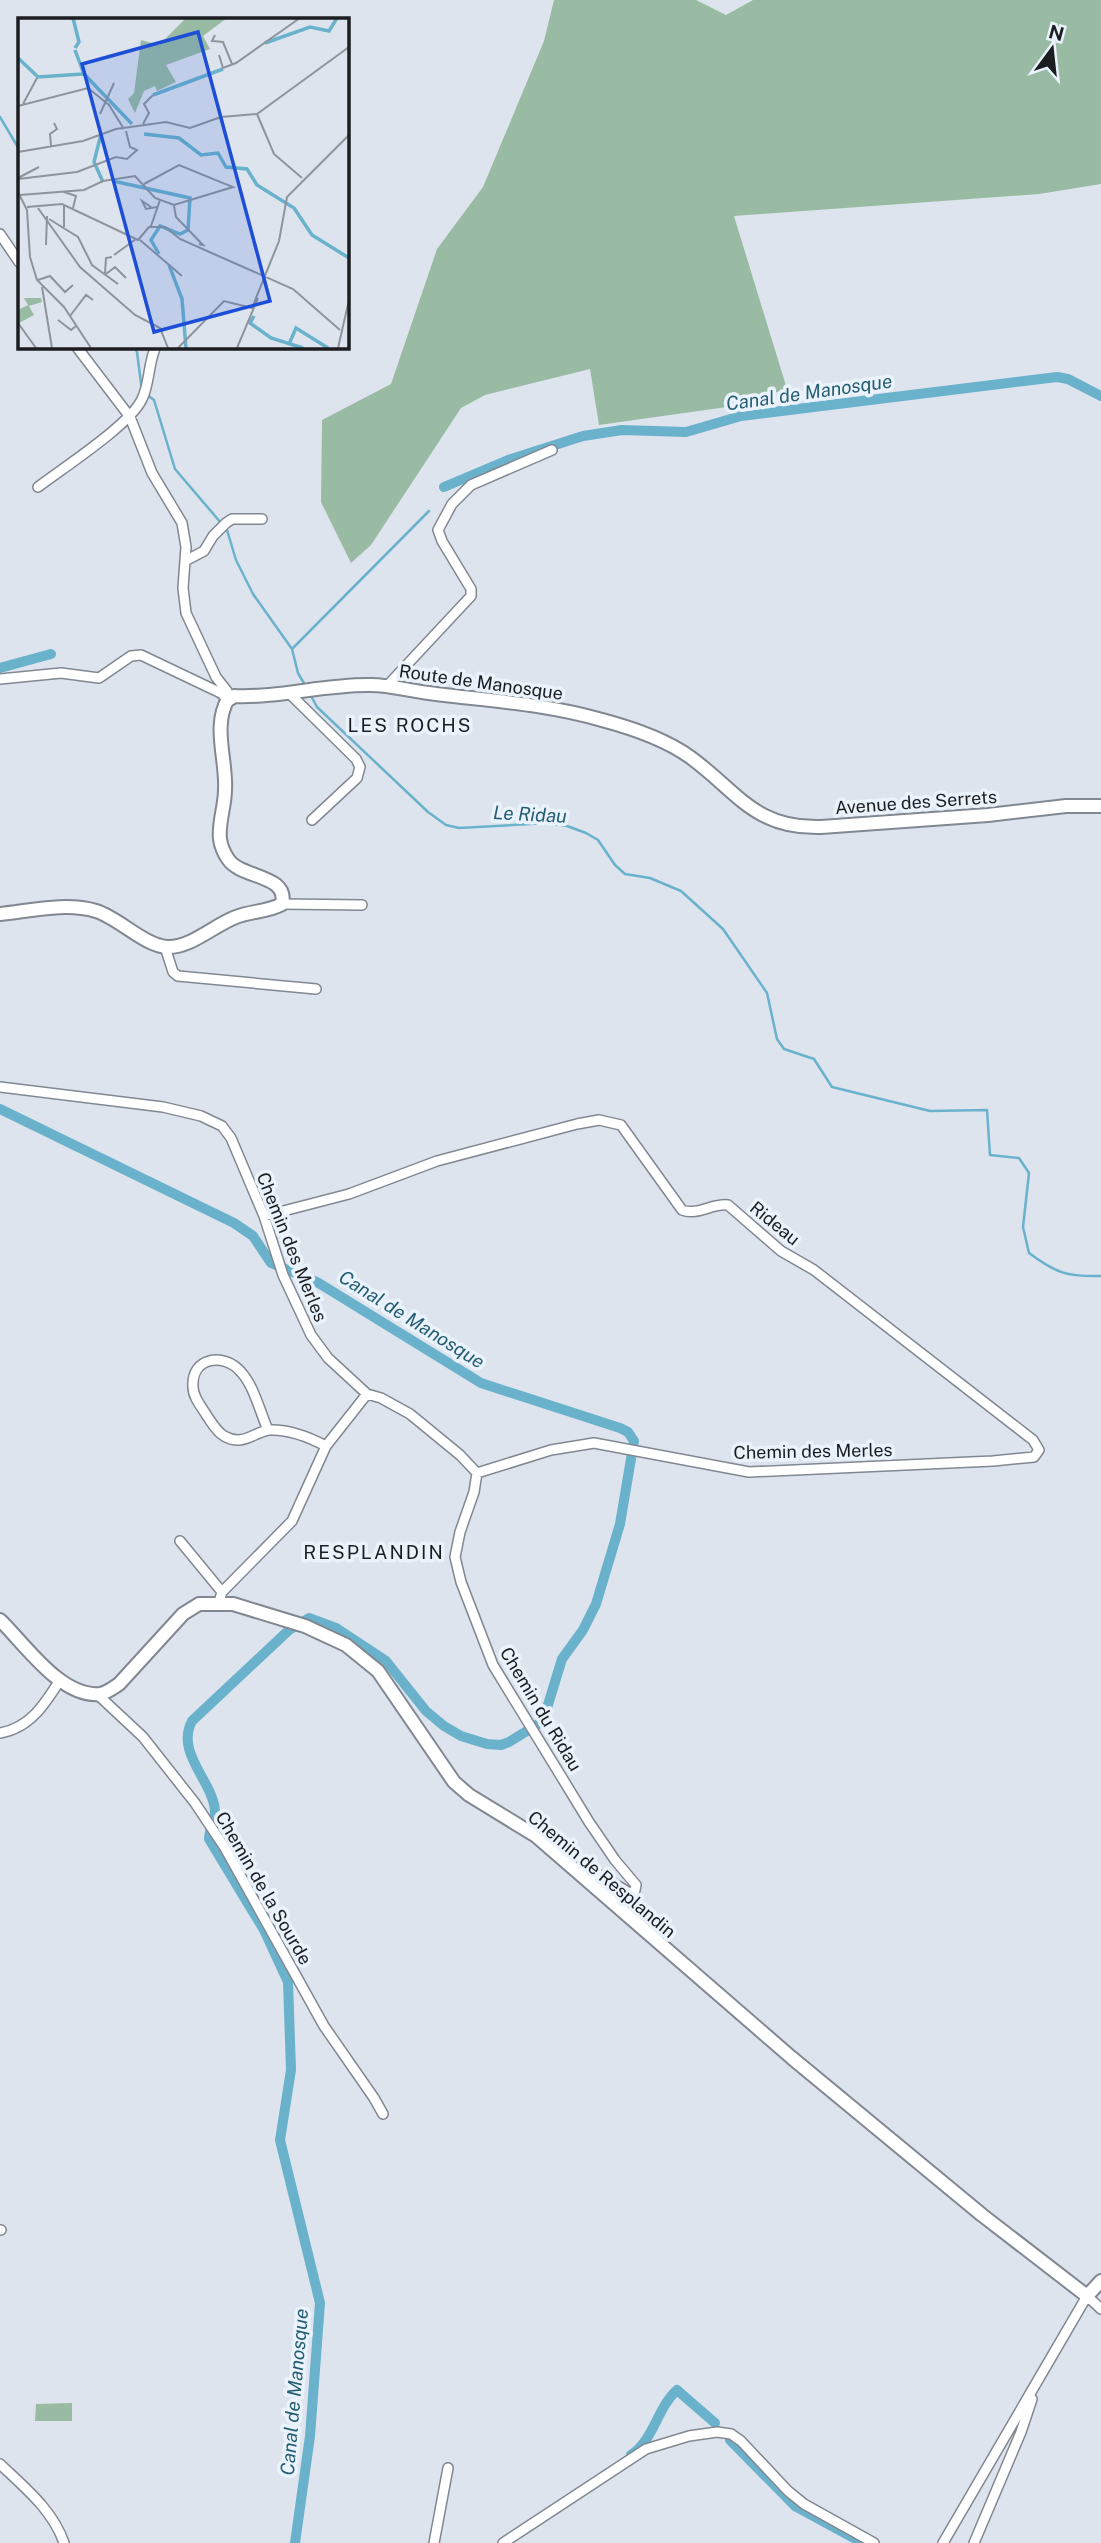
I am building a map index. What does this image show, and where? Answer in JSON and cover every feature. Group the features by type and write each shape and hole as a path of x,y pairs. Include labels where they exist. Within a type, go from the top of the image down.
{"street":[{"path":"0,234 18,261"},
{"path":"78,348 130,417 152,473 182,523 186,535 183,589 186,613 216,677 228,695"},
{"path":"38,487 130,417 142,400 156,348"},
{"path":"387,686 471,596 471,589 438,530 452,504 471,485 552,450"},
{"path":"185,561 204,551 223,525 232,519 262,519"},
{"path":"1,679 61,673 102,677 131,656 141,655 228,695"},
{"name":"Route de Manosque","path":"228,695 301,692 370,684 539,704 624,726 683,753 740,801"},
{"path":"301,692 356,758 360,767 357,778 312,820"},
{"path":"228,695 221,715 226,783 220,837 223,850 231,863 240,870 272,882 280,888 282,904"},
{"name":"Avenue des Serrets","path":"740,801 782,824 812,828 988,815 1066,806 1101,806"},
{"path":"164,947 191,940 241,915 282,904 362,905"},
{"path":"0,914 62,907 96,911 164,947 173,972 178,976 316,989"},
{"name":"Chemin des Merles","path":"0,1087 163,1107 216,1122 230,1138 264,1216 283,1275 311,1335 328,1358 368,1394 410,1414 460,1455 477,1473 551,1450 599,1443 738,1471 907,1465"},
{"name":"Rideau","path":"264,1216 349,1194 438,1161 551,1130 586,1122 614,1122 626,1131 682,1210 690,1212 728,1205 781,1251 814,1270 1038,1446 1037,1455 1026,1458 907,1465"},
{"path":"268,1430 248,1382 239,1370 221,1359 212,1359 206,1363 195,1377 194,1393 217,1431 237,1440 255,1437 268,1430 304,1436 326,1446"},
{"path":"0,1620 60,1680 78,1690 97,1694 108,1692 119,1684 186,1611 220,1597 292,1521 326,1446 368,1394"},
{"name":"Chemin du Ridau","path":"477,1473 474,1492 457,1545 456,1565 493,1665 589,1822 636,1888 632,1893 628,1892 598,1874 590,1875 585,1880"},
{"path":"180,1541 220,1597"},
{"name":"Chemin de Resplandin","path":"220,1597 305,1626 346,1645 378,1671 454,1782 469,1795 536,1836 802,2067 982,2215 1087,2296"},
{"path":"0,1733 22,1725 36,1715 60,1680"},
{"name":"Chemin de la Sourde","path":"97,1694 155,1751 208,1822 324,2026 383,2115"},
{"path":"943,2543 1087,2296 1101,2281"},
{"path":"1087,2296 1101,2309"},
{"path":"974,2543 1021,2432 1038,2381"},
{"path":"503,2543 646,2449 689,2436 717,2432 731,2434 741,2441 788,2491 804,2504 874,2543"},
{"path":"0,2464 45,2509 57,2525 64,2543"},
{"path":"434,2543 448,2468"}],"green space":[{"path":"554,0 696,0 726,15 753,0 1101,0 1101,184 1039,194 734,216 787,389 727,407 599,425 590,369 485,395 461,408 371,545 351,563 321,502 322,420 391,384 437,249 483,187 544,41"},
{"path":"72,2403 72,2421 35,2421 36,2404"}],"waterway":[{"name":"Le Ridau","path":"0,117 18,147"},
{"name":"Le Ridau","path":"135,348 142,391"},
{"name":"Canal de Manosque","path":"444,487 508,460 583,436 622,430 686,432 741,416 1057,377 1068,379 1101,396"},
{"name":"Le Ridau","path":"147,395 154,400 175,469 227,530 236,560 253,594 292,649 298,673 305,685"},
{"path":"292,649 429,511"},
{"name":"Canal de Manosque","path":"0,668 51,654"},
{"name":"Le Ridau","path":"310,694 317,707 428,812 446,825 459,828 548,823 567,826 598,840 615,865 625,874 650,878 681,891 723,929 767,993 777,1039 784,1049 814,1059 832,1087 930,1111 987,1110 990,1155 1019,1158 1029,1173 1023,1227 1029,1253 1062,1272 1079,1276 1101,1276"},
{"name":"Canal de Manosque","path":"0,1109 234,1223 253,1236 271,1263 317,1282 481,1383 620,1428 628,1432 634,1441 620,1524 596,1604 583,1630 562,1659 543,1721 501,1745 461,1736 426,1711 386,1661 336,1628 309,1618 289,1630 192,1721 188,1733 191,1756 213,1800 215,1811 209,1839 264,1930 288,1982 291,2070 280,2140 320,2303 310,2436 295,2543"},
{"path":"631,2455 645,2441 670,2397 677,2390 715,2423"},
{"path":"730,2440 795,2506 863,2543"}],"district":[{"name":"LES ROCHS","path":"410,725"},
{"name":"RESPLANDIN","path":"374,1552"}]}
